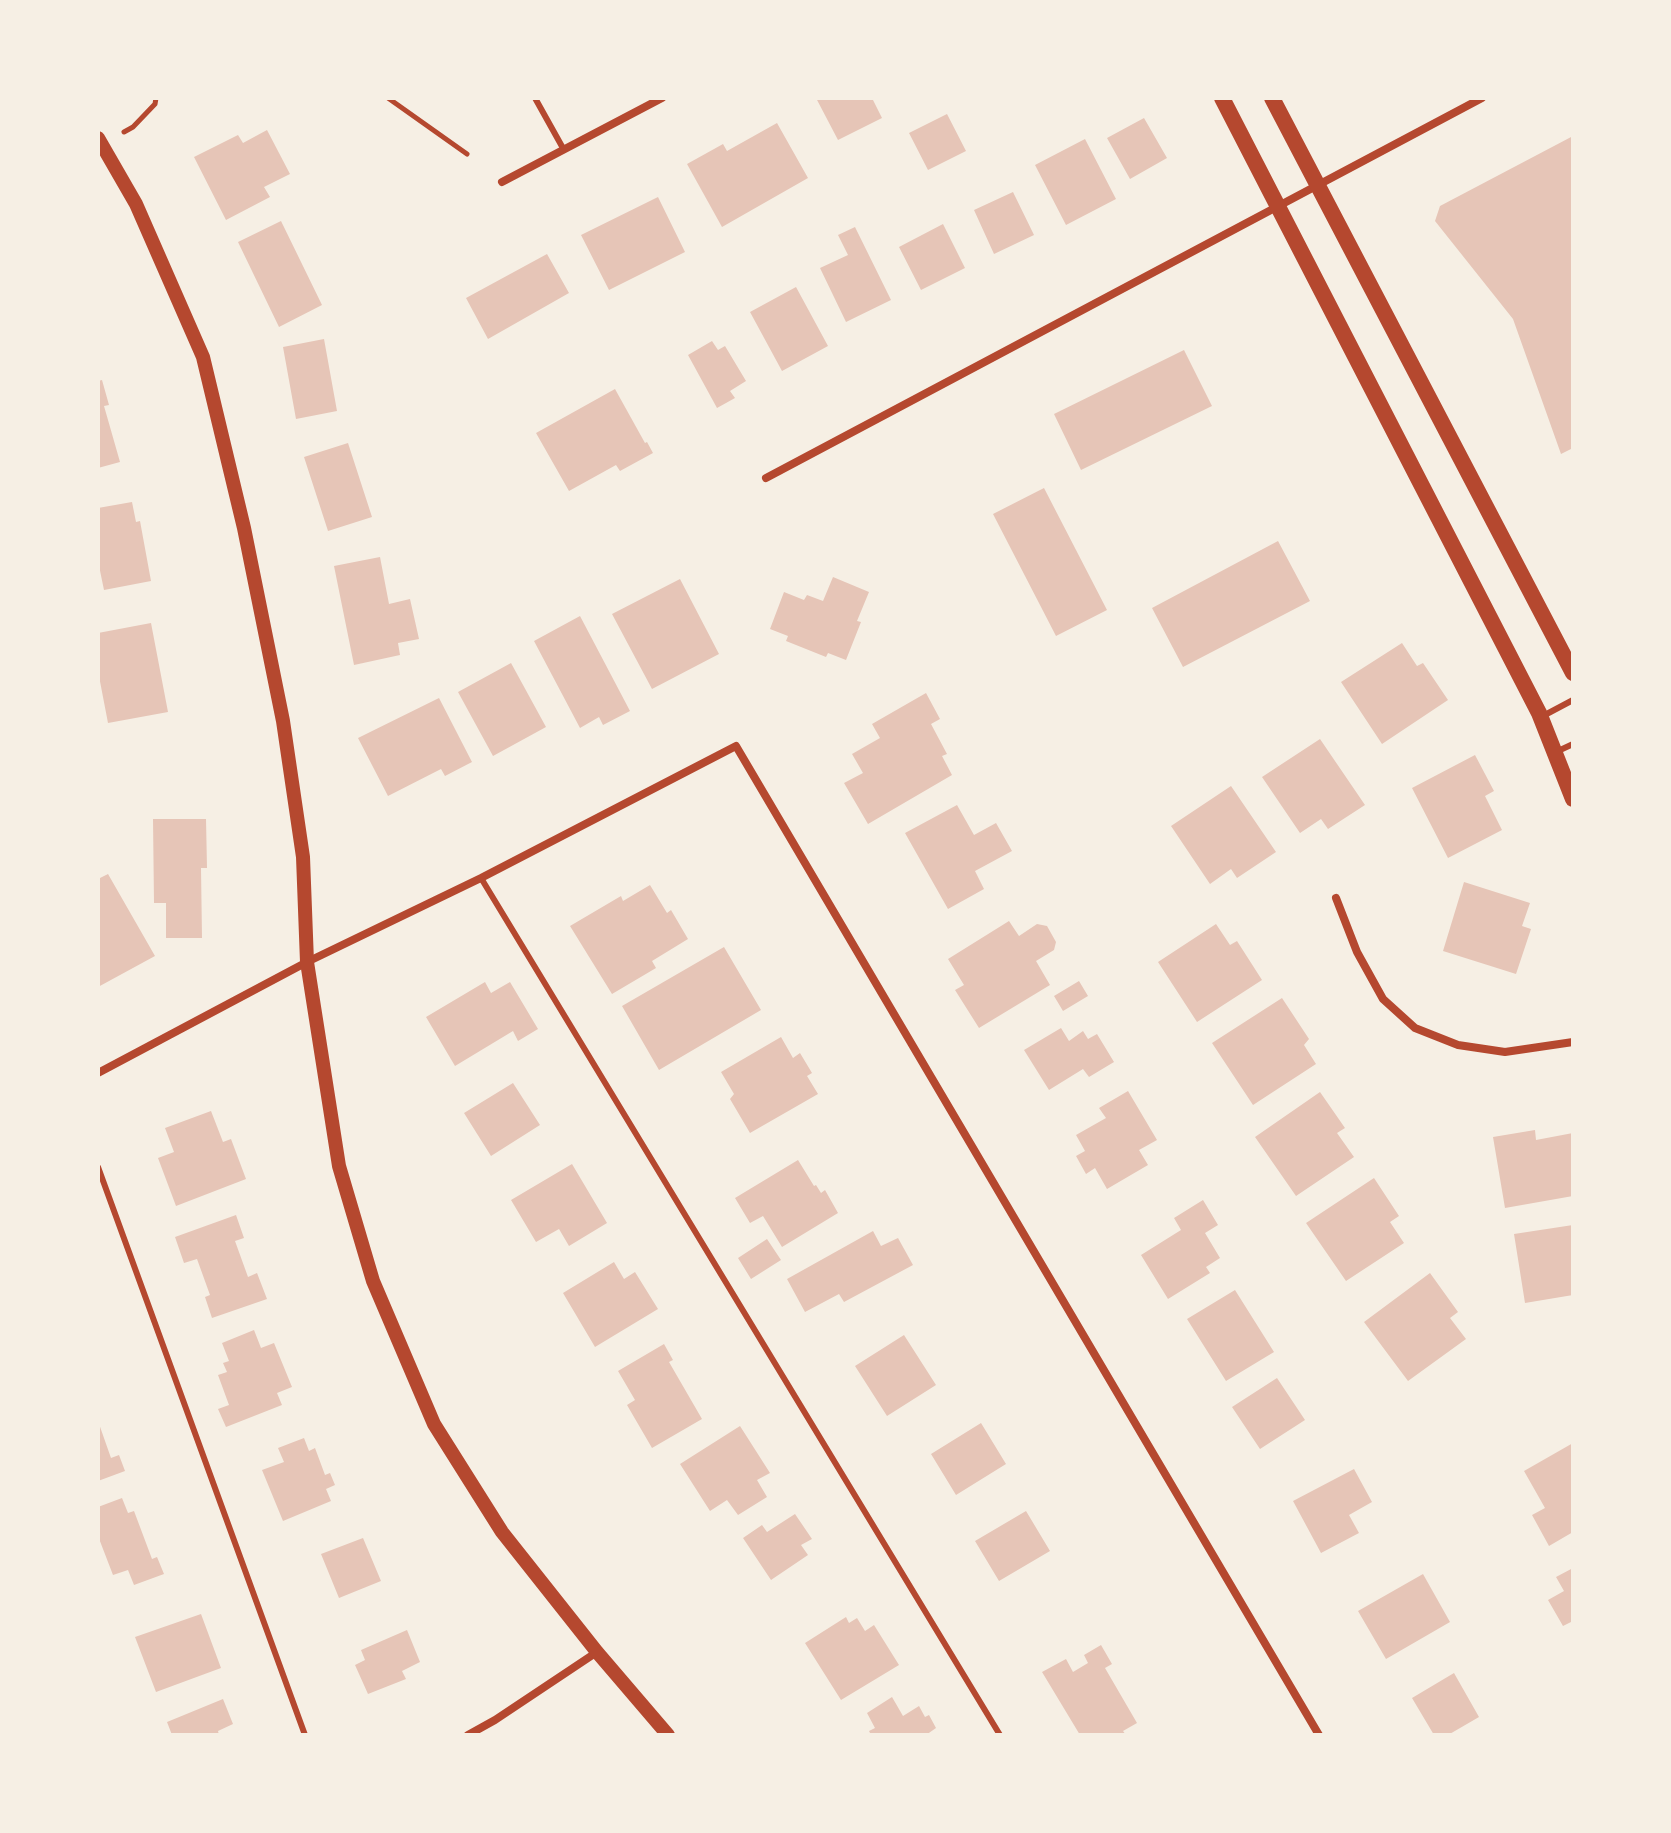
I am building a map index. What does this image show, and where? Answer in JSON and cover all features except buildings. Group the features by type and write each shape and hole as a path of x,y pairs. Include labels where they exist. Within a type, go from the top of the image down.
{"main road":[{"path":"1222,98 1541,717 1573,799"},
{"path":"1272,98 1573,673"}],"street":[{"path":"502,182 662,98"},
{"path":"766,478 1482,98"},
{"path":"100,141 136,204 203,357 244,528 283,721 303,857 307,962 339,1166 373,1281 434,1424 502,1532 597,1652 668,1735"},
{"path":"98,1073 307,962 481,878 736,746 1319,1735"},
{"path":"1336,898 1357,952 1383,999 1415,1028 1458,1045 1505,1052 1573,1042"},
{"path":"468,1735 597,1652"}],"lane":[{"path":"535,98 564,150"},
{"path":"1541,717 1573,700"},
{"path":"1555,753 1573,744"},
{"path":"481,878 1000,1735"},
{"path":"98,1167 305,1735"}],"path":[{"path":"100,141 133,127 155,104 156,98"},
{"path":"388,98 467,154"}]}
